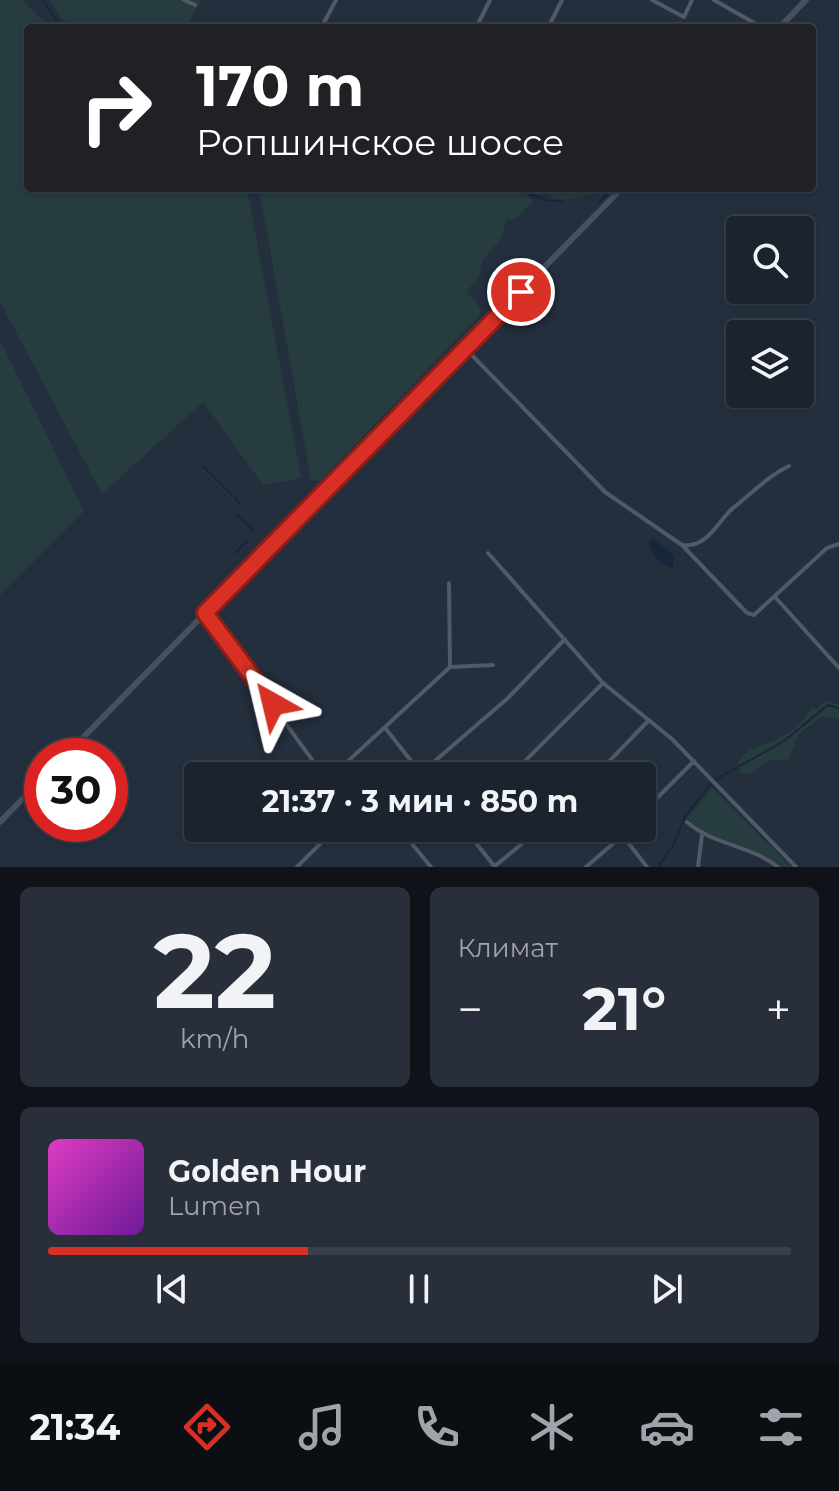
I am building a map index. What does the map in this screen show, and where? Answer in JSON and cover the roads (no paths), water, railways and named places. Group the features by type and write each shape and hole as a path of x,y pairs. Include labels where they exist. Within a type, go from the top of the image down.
{"main road":[{"path":"783,24 806,0"},
{"path":"83,738 618,192"},
{"path":"0,822 24,797"}],"street":[{"path":"184,0 195,5"},
{"path":"323,24 336,0"},
{"path":"478,24 490,0"},
{"path":"550,24 562,0"},
{"path":"652,0 684,17 692,0"},
{"path":"714,0 756,24"},
{"path":"466,349 605,492 682,545 747,613 754,615 827,548 839,544"},
{"path":"682,545 689,546 705,538 734,507 746,501 772,475 789,466"},
{"path":"488,553 603,683 694,761 796,867"},
{"path":"449,583 450,667"},
{"path":"775,597 839,668"},
{"path":"205,613 314,762"},
{"path":"437,762 508,698 565,639"},
{"path":"347,762 386,729 390,719 450,667 493,665"},
{"path":"524,762 603,683"},
{"path":"608,762 648,721"},
{"path":"386,729 412,762"},
{"path":"656,799 694,761"},
{"path":"687,822 702,835 746,849 778,867"},
{"path":"698,867 702,835"},
{"path":"297,867 322,842"},
{"path":"410,842 431,867"},
{"path":"475,842 495,867 524,842"},
{"path":"586,867 616,842"},
{"path":"628,842 647,867"}],"water":[{"path":"653,538 674,556 673,568 655,555 649,543"}],"waterway":[{"path":"43,0 59,24"},
{"path":"527,192 549,201 562,201"},
{"path":"600,202 609,192"},
{"path":"204,467 232,495"},
{"path":"234,497 240,503"},
{"path":"237,515 254,531"},
{"path":"234,554 247,541"},
{"path":"715,780 784,741 828,705 839,708"},
{"path":"658,867 672,847 685,817 712,782"}]}
